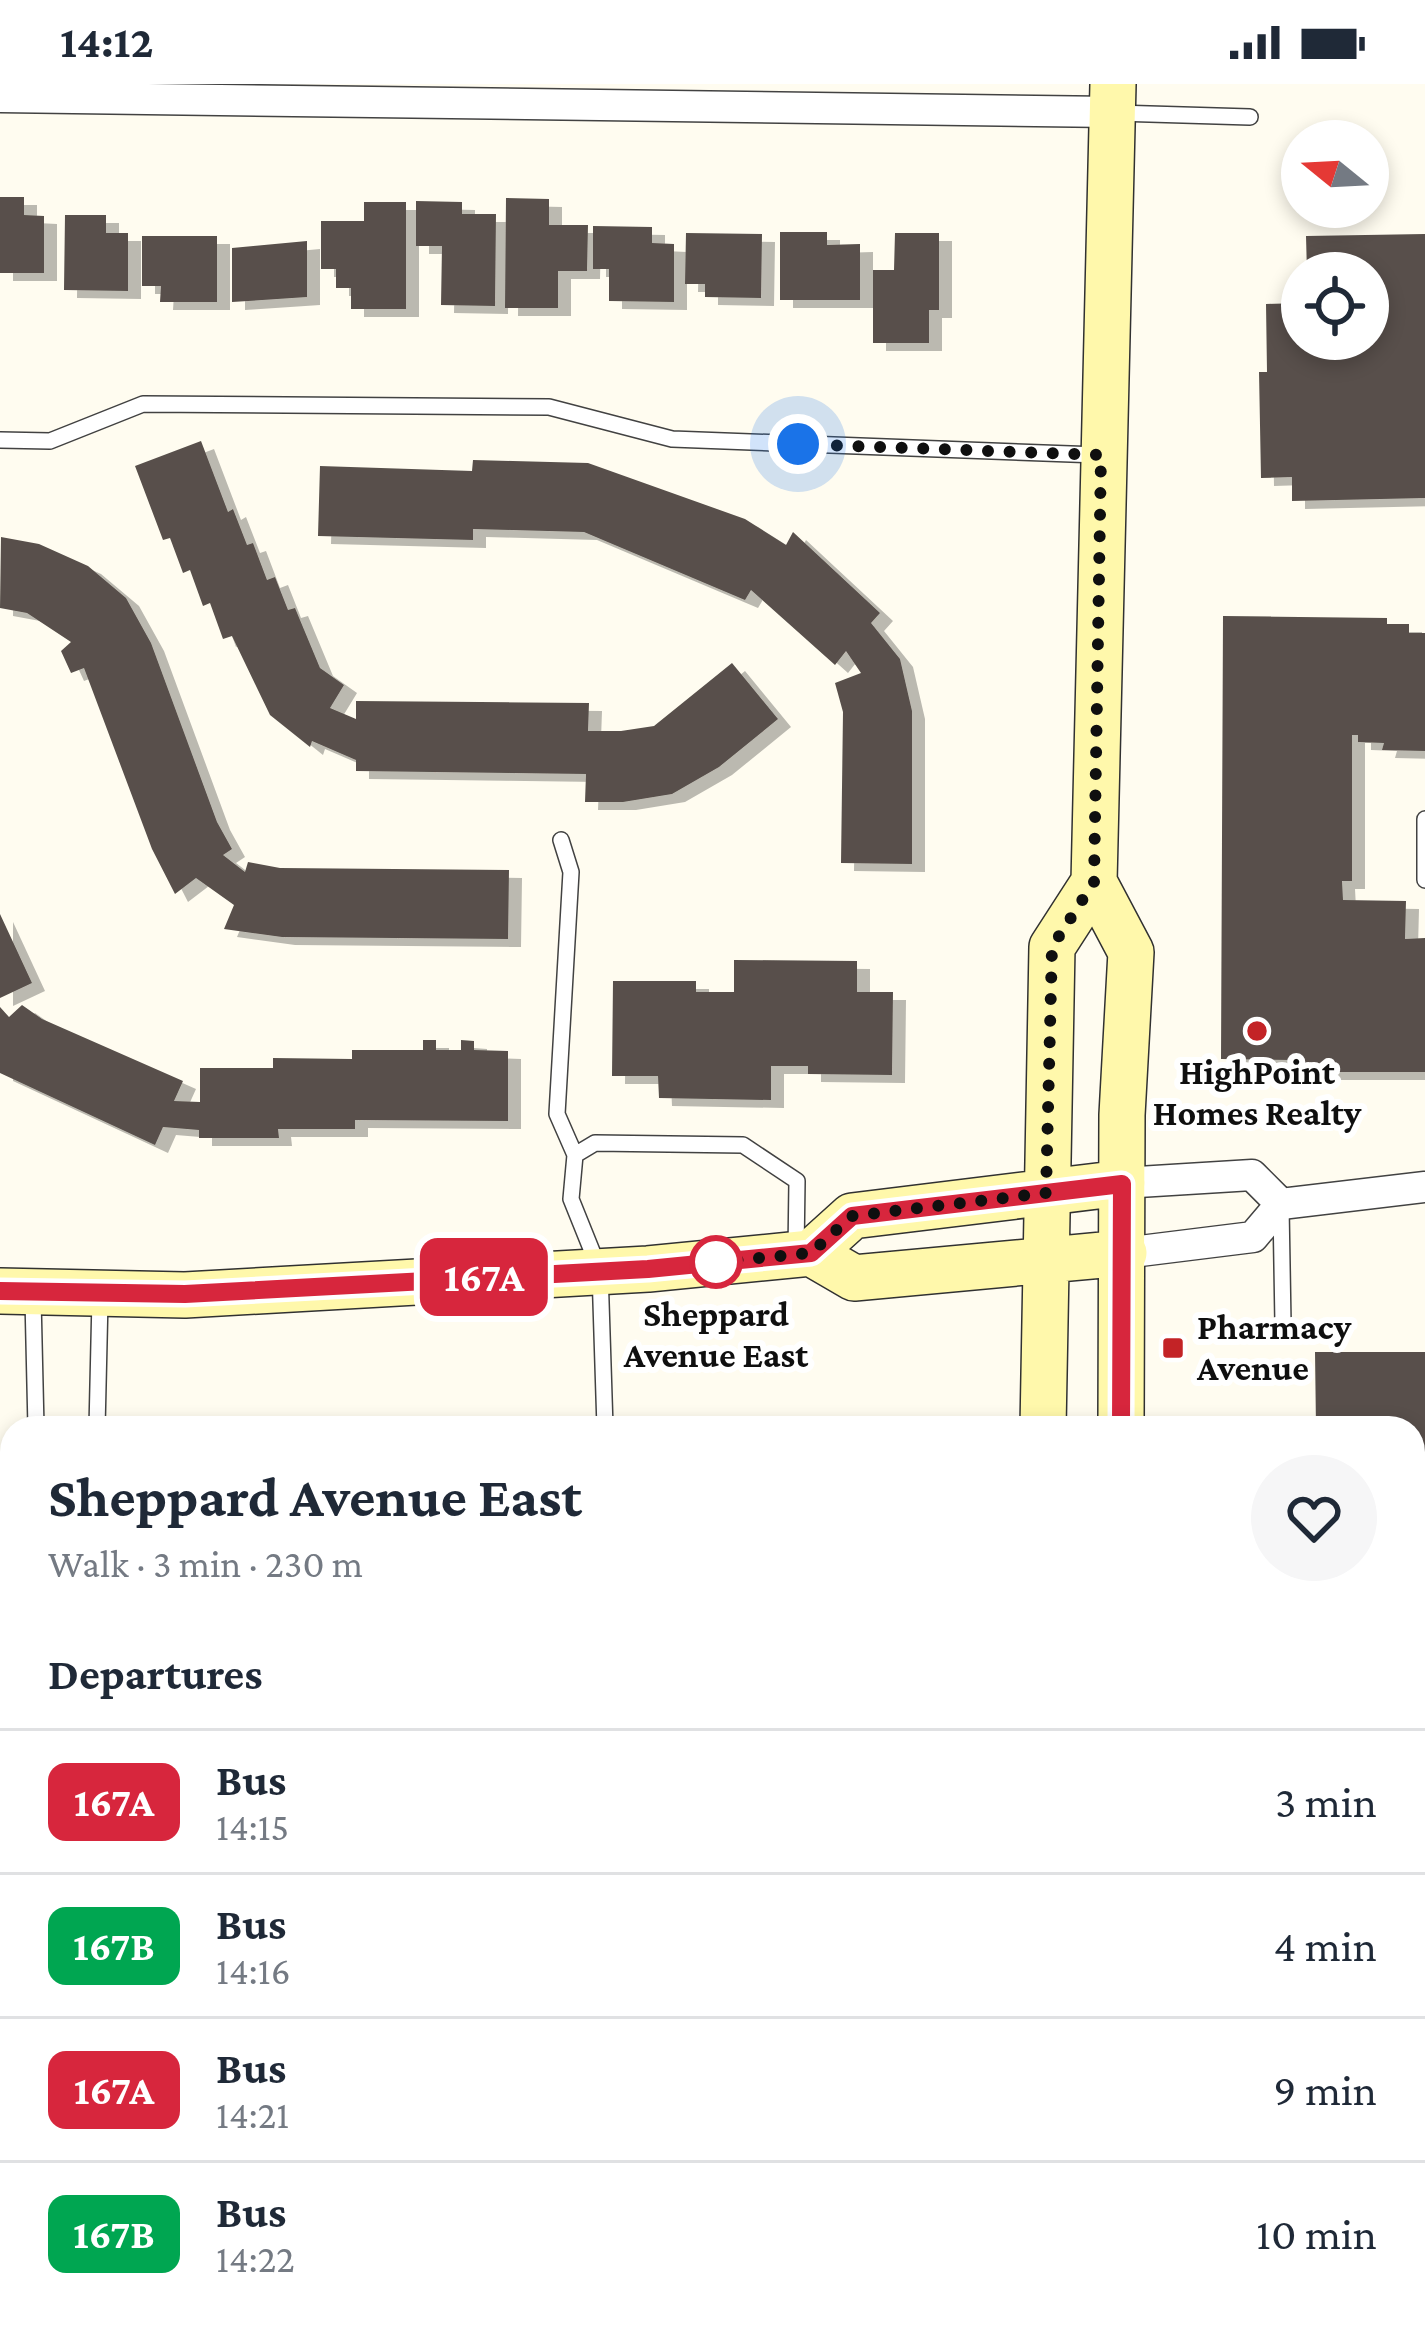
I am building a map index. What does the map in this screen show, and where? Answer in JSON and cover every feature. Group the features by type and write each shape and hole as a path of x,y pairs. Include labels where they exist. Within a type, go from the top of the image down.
{"main road":[{"path":"1113,98 1094,882 1131,952 1122,1184 1121,1416"},
{"path":"1043,1416 1052,947 1094,882"},
{"path":"803,1253 852,1216 1122,1184"},
{"path":"16,1291 185,1294 803,1253 854,1278 1124,1252"}],"street":[{"path":"0,97 1113,98"},
{"path":"1122,1184 1252,1175 1281,1204"},
{"path":"1124,1252 1253,1237 1281,1204 1425,1186"}],"lane":[{"path":"1113,98 1250,117"},
{"path":"0,440 50,441 143,404 549,406 672,439 1101,455"},
{"path":"1425,819 1425,880"},
{"path":"561,840 571,872 557,1114 575,1155 571,1198 600,1270 605,1416"},
{"path":"575,1155 595,1143 743,1145 797,1181 803,1253"},
{"path":"1281,1204 1283,1324"},
{"path":"16,1291 34,1416"},
{"path":"98,1416 100,1294"}],"building":[{"path":"0,197 24,197 24,215 44,216 44,273 0,273"},
{"path":"506,198 549,199 549,225 588,225 587,271 558,271 558,308 505,308"},
{"path":"416,201 462,202 462,214 496,214 495,306 441,305 442,246 416,246"},
{"path":"364,202 406,202 406,309 351,309 351,288 336,288 336,269 321,269 321,221 364,221"},
{"path":"65,215 106,215 106,233 128,233 128,291 64,290"},
{"path":"593,226 652,227 652,243 674,244 674,302 609,301 609,269 593,269"},
{"path":"780,232 827,232 827,245 860,244 860,300 780,300"},
{"path":"686,233 762,234 761,298 705,297 705,284 685,284"},
{"path":"895,233 939,233 939,310 929,310 929,343 873,343 873,270 894,270"},
{"path":"1425,234 1425,498 1292,501 1292,477 1261,478 1259,372 1267,372 1266,304 1281,304 1281,360 1389,360 1389,252 1306,252 1306,236"},
{"path":"142,236 217,236 217,302 160,302 161,286 142,286"},
{"path":"307,241 307,297 232,302 232,248"},
{"path":"201,441 228,512 233,509 247,545 253,543 267,580 275,577 288,610 295,608 320,668 344,685 330,708 356,719 356,701 589,703 588,731 621,731 654,726 732,663 778,719 719,767 672,794 623,802 585,802 586,774 356,771 356,760 312,741 310,747 270,715 232,636 223,639 210,603 203,606 190,570 183,573 170,538 163,540 135,466"},
{"path":"473,460 588,463 745,519 786,545 793,532 880,613 871,623 900,659 912,711 912,864 841,863 843,712 835,683 861,673 846,651 835,665 751,590 745,600 584,532 473,529 473,540 318,536 320,466 472,471"},
{"path":"1,537 39,544 88,566 126,598 151,643 217,822 232,849 223,855 245,872 248,862 280,868 509,870 508,939 282,937 224,929 234,905 196,878 175,894 152,849 84,668 71,673 61,651 71,642 27,613 0,608"},
{"path":"1223,616 1387,618 1387,624 1409,624 1409,633 1425,633 1425,751 1382,750 1384,743 1358,742 1358,735 1352,735 1352,881 1342,881 1343,900 1406,901 1405,939 1425,938 1425,1072 1301,1072 1301,1055 1291,1055 1290,1060 1221,1059"},
{"path":"0,914 32,983 0,998"},
{"path":"734,960 857,961 857,992 893,992 892,1075 808,1074 808,1066 771,1066 771,1100 659,1098 658,1076 612,1076 613,981 696,981 696,992 734,992"},
{"path":"22,1005 42,1019 183,1081 174,1101 200,1102 200,1068 273,1068 273,1058 352,1059 352,1050 423,1050 423,1040 436,1040 436,1050 461,1050 461,1040 474,1041 474,1050 508,1051 508,1121 355,1120 355,1129 278,1129 279,1138 199,1138 199,1130 163,1127 155,1145 0,1073 0,1007 9,1017"},
{"path":"1315,1352 1425,1352 1425,1416 1316,1416"}],"bus line":[{"name":"167A","path":"0,1291 185,1294 648,1269 811,1253 852,1216 1122,1184 1121,1416"}],"place":[{"name":"HighPoint Homes Realty","path":"1257,1031"},
{"name":"Sheppard Avenue East","path":"716,1262"},
{"name":"Pharmacy Avenue","path":"1173,1348"}],"route":[{"path":"716,1262 811,1253 852,1216 1046,1193 1052,947 1094,882 1101,455 798,444"}]}
